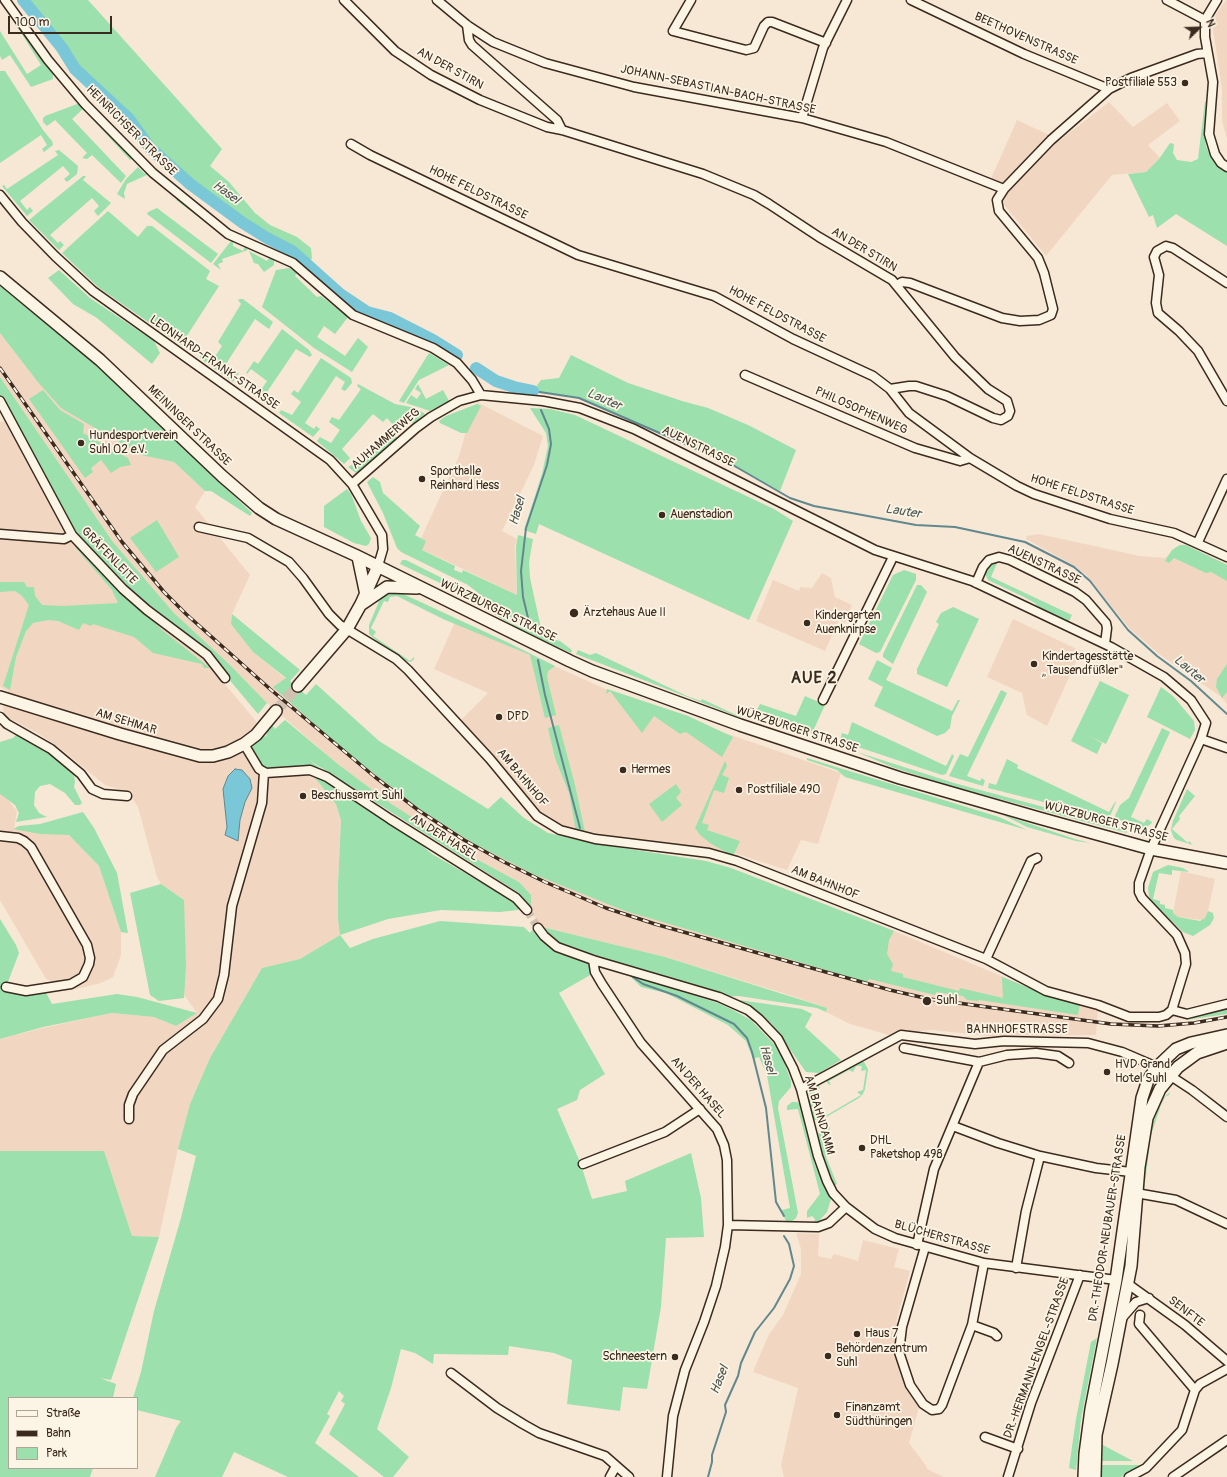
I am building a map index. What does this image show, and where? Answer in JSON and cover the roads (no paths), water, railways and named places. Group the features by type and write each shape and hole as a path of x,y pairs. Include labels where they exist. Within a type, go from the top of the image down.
{"main road":[{"name":"MEININGER STRASSE","path":"0,277 100,360 222,476 259,508 276,519 378,566"},
{"path":"358,557 364,600"},
{"path":"298,686 347,629 364,600 378,566"},
{"name":"WÜRZBURGER STRASSE","path":"378,566 592,671 740,725 908,780 1039,818 1151,849 1227,863"},
{"path":"364,600 387,587 422,588"},
{"name":"AM SEHMAR","path":"1,700 200,756 220,754 244,744"},
{"path":"244,744 249,742 276,711"},
{"name":"DR.-THEODOR-NEUBAUER-STRASSE","path":"1089,1476 1086,1448 1090,1409 1116,1280 1142,1098 1148,1080 1167,1056 1183,1046 1227,1035"},
{"name":"DR.-THEODOR-NEUBAUER-STRASSE","path":"1089,1476 1096,1435 1128,1284 1133,1250 1136,1193 1147,1118 1154,1099 1170,1075 1187,1058 1227,1043"}],"street":[{"name":"HEINRICHSER STRASSE","path":"5,0 48,60 85,104 155,175 228,234 293,263 353,315 433,348 457,363 472,380 481,395"},
{"name":"AN DER STIRN","path":"344,0 395,51 431,75 480,100 547,127 562,130 703,174 754,194 838,249 886,276 897,285 955,357 988,388 1007,401 1010,411 1008,416 1002,420 993,418 946,396 916,386 890,389"},
{"name":"JOHANN-SEBASTIAN-BACH-STRASSE","path":"437,0 467,25 493,42 545,62 634,86 802,118 886,142 1004,189"},
{"path":"691,0 673,31 746,50 754,48 764,26 768,22 772,22 826,43"},
{"path":"802,118 826,43 847,0"},
{"name":"BEETHOVENSTRASSE","path":"911,0 1024,54 1109,89"},
{"path":"1167,0 1205,20"},
{"path":"1217,0 1205,20 1208,53 1213,82 1209,134 1214,154 1221,163 1227,167"},
{"name":"AN DER STIRN","path":"467,25 469,40 472,45 557,120 562,130"},
{"path":"897,285 902,282 910,283 1002,318 1020,321 1039,320 1052,315 1053,309 1044,273 1038,258 1015,232 997,206 997,200 1004,189 1051,140 1109,89 1137,76 1197,54 1208,53"},
{"name":"HOHE FELDSTRASSE","path":"351,144 370,155 578,255 714,296 793,339 873,376 890,389 909,413 970,458 1034,494 1110,518 1174,533 1198,542 1227,557"},
{"name":"LEONHARD-FRANK-STRASSE","path":"0,195 22,222 55,256 93,291 330,460 352,484 382,535 383,549 378,566"},
{"path":"1227,283 1173,248 1166,246 1156,251 1154,257 1159,275 1156,303 1158,313 1179,331 1198,351 1227,401"},
{"name":"PHILOSOPHENWEG","path":"745,375 915,448 960,461 970,458"},
{"name":"AUHAMMERWEG","path":"352,484 431,417 459,401 481,395"},
{"name":"AUENSTRASSE","path":"481,395 543,401 580,408 627,426 875,550 976,583 1105,644 1164,677 1191,700 1206,723 1201,739 1151,849"},
{"name":"GRÄFENLEITE","path":"0,400 35,469 72,535 123,589 147,610 207,655 225,678"},
{"path":"1198,542 1227,479"},
{"name":"AM BAHNHOF","path":"199,527 248,538 284,558 303,578 329,614 340,625 396,659 408,670 490,759 537,816 560,830 595,840 709,853 730,859 986,959 1046,992 1098,1005 1122,1015 1159,1017 1166,1015 1172,1010 1187,1014 1227,1004"},
{"path":"0,534 64,539 72,535"},
{"path":"823,700 893,557"},
{"name":"AUENSTRASSE","path":"976,583 983,567 990,560 999,557 1010,560 1071,589 1086,600 1106,623 1107,628 1105,644"},
{"path":"0,717 6,724 51,749 81,774 92,789 103,794 127,796"},
{"path":"1201,739 1227,748"},
{"path":"128,1119 129,1105 133,1094 163,1050 203,1019 218,999 224,975 232,906 262,803 264,772 252,761 244,744"},
{"name":"AN DER HASEL","path":"264,772 310,770 327,777 390,819 516,898 527,910"},
{"path":"0,836 18,838 30,847 87,945 90,958 83,977 72,984 26,991 6,987"},
{"path":"1151,849 1139,883 1140,895 1177,935 1185,953 1186,964 1172,1010"},
{"path":"986,959 1031,861 1037,858"},
{"path":"538,928 544,936 557,947 592,960"},
{"name":"AN DER HASEL","path":"592,960 599,978 641,1043 717,1129 724,1145 732,1225 716,1286 704,1322 685,1370 676,1405 667,1477"},
{"name":"AM BAHNDAMM","path":"592,960 719,997 748,1010 759,1019 778,1039 793,1068 801,1089 822,1168 833,1193 846,1207"},
{"name":"BAHNHOFSTRASSE","path":"801,1089 887,1041 903,1035 975,1044 1004,1041 1088,1043 1122,1052 1157,1067 1227,1117"},
{"path":"904,1048 979,1062 1006,1055 1036,1054 1058,1056 1069,1063"},
{"path":"917,1244 934,1168 979,1062"},
{"path":"583,1164 665,1132 700,1109"},
{"path":"953,1126 998,1143 1040,1156 1096,1168 1131,1172"},
{"path":"1016,1268 1026,1211 1040,1156"},
{"path":"1136,1193 1156,1195 1176,1200 1227,1224"},
{"path":"732,1225 818,1227 829,1223 846,1207"},
{"name":"BLÜCHERSTRASSE","path":"846,1207 875,1229 895,1238 984,1263 1116,1280"},
{"path":"925,1247 902,1327 899,1352 907,1379 922,1404 932,1410 939,1410 942,1405 972,1325 984,1263"},
{"name":"DR.-HERMANN-ENGEL-STRASSE","path":"1008,1477 1018,1449 1031,1403 1080,1275"},
{"name":"SENFTE","path":"1128,1284 1185,1325 1227,1361"},
{"name":"DR.-THEODOR-NEUBAUER-STRASSE","path":"1121,1319 1136,1302 1149,1298"},
{"path":"1140,1315 1139,1324 1195,1390"},
{"path":"972,1325 994,1333 997,1336"},
{"path":"1131,1476 1146,1468 1182,1430 1195,1390 1206,1380 1227,1370"},
{"path":"451,1373 498,1408 523,1424 539,1433 605,1456 629,1477"},
{"name":"DR.-HERMANN-ENGEL-STRASSE","path":"985,1438 1018,1449"},
{"path":"1173,1477 1227,1440"},
{"path":"610,1477 616,1466"}],"water":[{"path":"235,769 242,770 250,779 252,788 245,802 240,820 238,841 225,835 227,827 223,789 228,776"}],"waterway":[{"name":"Hasel","path":"23,0 62,48 75,69 129,119 150,148 190,184 243,223 292,251 340,294 367,312 390,318 433,340 457,355"},
{"name":"Hasel","path":"476,368 496,381 533,391"},
{"name":"Lauter","path":"533,391 579,398 731,464 790,498 814,506 916,525 955,527 1025,542 1074,567 1090,581 1128,630 1157,656 1191,681 1227,714"},
{"name":"Hasel","path":"529,622 523,597 521,571 526,528 547,465 551,444 549,429 541,410"},
{"name":"Hasel","path":"538,660 545,695 580,828"},
{"name":"Hasel","path":"633,977 643,984 677,996 734,1024 747,1038 766,1108 776,1202 784,1216"},
{"name":"Hasel","path":"708,1477 712,1462 712,1455 726,1412 725,1405 738,1376 741,1363 755,1332 774,1308 790,1279 794,1266 789,1244 784,1236"}],"tunnel":[{"path":"276,711 298,686"},
{"path":"527,910 538,928"}],"railway":[{"path":"0,368 122,542 164,592 186,614 270,689 375,777 418,810 464,840 504,862 545,882 606,908 655,924 890,990 929,999 1111,1024 1158,1026 1194,1023 1227,1017"}],"place":[{"name":"Postfiliale 553","path":"1185,83"},
{"name":"Hundesportverein Suhl 02 e.V.","path":"81,443"},
{"name":"Sporthalle Reinhard Hess","path":"422,479"},
{"name":"Auenstadion","path":"662,515"},
{"name":"Ärztehaus Aue II","path":"574,613"},
{"name":"Kindergarten Auenknirpse","path":"807,623"},
{"name":"Kindertagesstätte „Tausendfüßler\"","path":"1034,664"},
{"name":"DPD","path":"499,717"},
{"name":"Hermes","path":"623,770"},
{"name":"Postfiliale 490","path":"739,790"},
{"name":"Beschussamt Suhl","path":"303,796"},
{"name":"Suhl","path":"927,1001"},
{"name":"HVD Grand Hotel Suhl","path":"1107,1072"},
{"name":"DHL Paketshop 498","path":"862,1148"},
{"name":"Haus 7","path":"857,1334"},
{"name":"Behördenzentrum Suhl","path":"828,1356"},
{"name":"Schneestern","path":"675,1357"},
{"name":"Finanzamt Südthüringen","path":"837,1415"}],"district":[{"name":"AUE 2","path":"814,679"}]}
